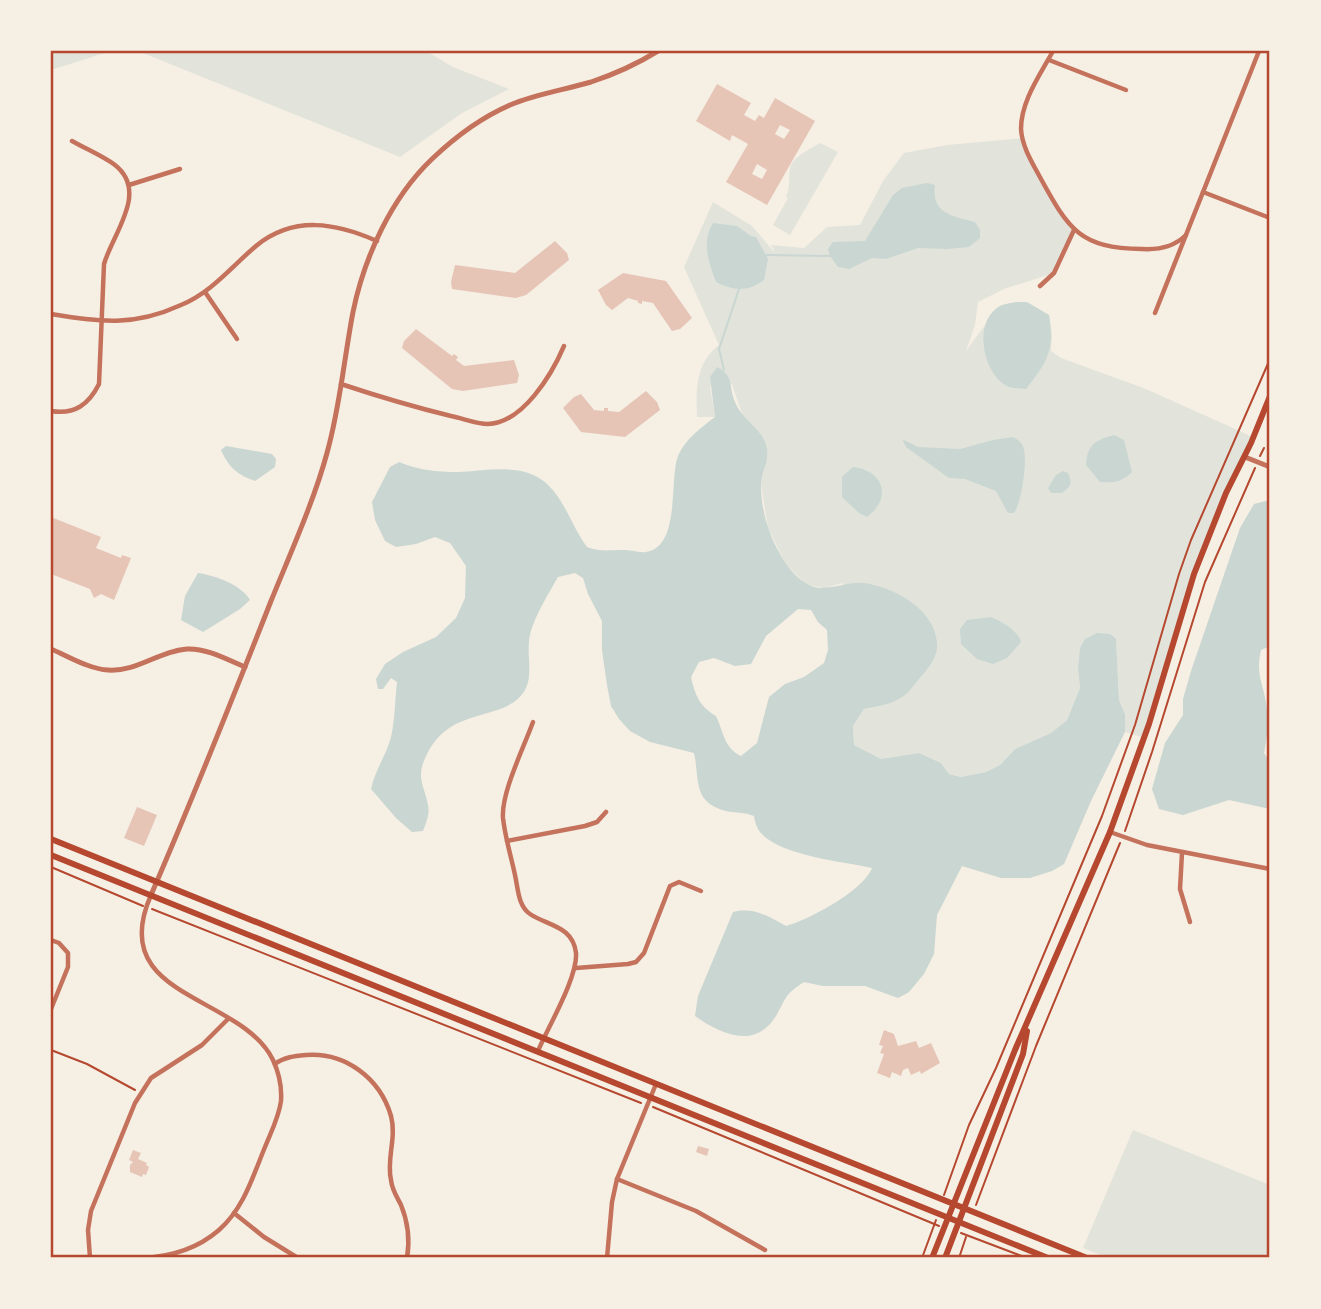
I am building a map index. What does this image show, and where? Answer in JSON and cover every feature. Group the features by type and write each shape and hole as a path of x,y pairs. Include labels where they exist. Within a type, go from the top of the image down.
{"main road":[{"path":"932,1258 1015,1050 1110,832 1149,724 1194,574 1226,493 1245,457 1270,396"},
{"path":"51,839 1087,1258"},
{"path":"51,855 1048,1258"},
{"path":"945,1258 1023,1054 1029,1022"}],"street":[{"path":"141,1258 187,1250 219,1230 246,1195 278,1114 281,1089 275,1064 260,1041 155,970 142,945 142,925 146,907 245,667 327,453 353,311 363,274 377,240 391,211 409,185 452,141 478,122 538,95 590,82 616,72 658,51"},
{"path":"1053,51 1026,103 1021,130 1027,150 1063,219 1085,239 1114,249 1153,250 1177,244 1186,235"},
{"path":"1155,313 1259,51"},
{"path":"1049,60 1126,90"},
{"path":"51,411 66,413 80,408 92,398 99,384 104,264 128,208 128,185 123,174 115,165 72,141"},
{"path":"128,185 180,169"},
{"path":"1203,192 1270,218"},
{"path":"51,314 102,322 130,321 158,315 205,292 258,244 289,228 331,225 377,240"},
{"path":"1040,286 1054,273 1074,230"},
{"path":"205,292 237,339"},
{"path":"341,384 389,400 489,424 510,416 534,397 564,345"},
{"path":"1245,457 1270,467"},
{"path":"51,649 107,670 129,669 172,652 189,649 208,652 245,667"},
{"path":"533,722 504,800 503,817 507,841 521,904 530,914 556,925 568,934 576,950 576,968 538,1051"},
{"path":"507,841 585,826 597,822 606,812"},
{"path":"1110,832 1147,845 1270,869"},
{"path":"1182,853 1180,889 1191,922"},
{"path":"576,968 636,962 644,953 670,886 679,882 701,891"},
{"path":"51,940 68,953 68,967 51,1009"},
{"path":"90,1258 88,1230 91,1211 135,1103 151,1079 202,1045 228,1019"},
{"path":"275,1064 297,1056 327,1056 358,1069 382,1094 392,1121 390,1177 406,1218 409,1242 407,1258"},
{"path":"607,1258 617,1178 656,1084"},
{"path":"617,1178 696,1211 765,1250"},
{"path":"234,1213 264,1237 298,1258"}],"path":[{"path":"942,1200 969,1125 996,1068 1102,816 1135,725 1191,540 1270,359"},
{"path":"974,1213 1036,1046 1123,836 1205,582 1264,448"},
{"path":"51,867 646,1104 944,1228"},
{"path":"51,1050 87,1064 141,1094"},
{"path":"922,1258 938,1214"},
{"path":"959,1258 971,1227"},
{"path":"956,1231 1027,1258"}],"shaded area":[{"path":"51,51 111,51 51,70"},
{"path":"138,51 426,51 453,67 509,89 462,113 400,157"},
{"path":"1023,138 1044,187 1058,211 1074,230 1054,273 1004,289 978,302 975,325 966,351 999,306 1049,315 1051,351 1061,358 1146,389 1253,437 1194,574 1144,738 1125,732 1125,714 1119,700 1116,639 1078,669 1080,688 1067,720 1051,733 1015,749 1000,765 986,772 961,777 949,774 941,763 919,753 881,759 854,745 853,726 864,709 894,701 917,680 842,583 825,588 807,585 786,565 768,528 761,484 765,467 732,384 710,386 715,417 697,417 697,388 701,369 711,352 719,345 684,267 713,202 752,226 775,253 771,245 804,248 827,227 860,225 883,181 904,153 947,145"},
{"path":"820,143 838,152 790,235 773,225 788,198 786,196 790,168 798,156"},
{"path":"927,183 935,185 936,202 940,208 975,222 980,230 980,238 969,247 918,248 886,259 872,258 849,269 838,267 828,249 833,242 865,241 893,195 902,188"},
{"path":"713,223 737,226 756,237 768,259 764,280 752,287 741,289 716,282 707,245"},
{"path":"1027,302 1049,315 1051,327 1048,355 1026,389 1012,388 997,378 986,357 984,346 986,323 992,313 1000,306"},
{"path":"717,367 726,374 738,409 765,442 767,459 761,486 764,512 775,545 791,570 813,587 864,583 888,589 921,611 935,632 937,651 928,668 907,694 896,701 864,709 853,726 854,745 881,759 919,753 941,763 949,774 961,777 986,772 1000,765 1015,749 1051,733 1067,720 1080,688 1080,648 1085,639 1097,633 1110,634 1116,639 1119,700 1125,714 1125,732 1064,864 1030,878 1001,878 962,866 937,915 934,954 924,974 909,992 898,998 865,986 823,986 804,982 789,993 768,1026 748,1036 726,1033 695,1016 698,996 733,912 754,912 786,926 821,911 847,894 867,877 872,868 796,852 769,840 759,830 754,816 726,811 708,802 699,789 694,753 650,742 630,731 611,706 602,650 602,621 583,578 575,573 558,577 546,597 532,628 528,682 518,699 450,727 427,754 421,775 428,808 423,831 412,832 371,789 391,737 397,682 391,678 383,689 378,689 376,679 385,664 403,652 436,637 456,618 465,598 466,566 450,543 435,537 396,547 385,541 375,520 372,502 390,467 399,462 442,472 504,469 526,472 537,476 553,490 587,547 646,552 657,547 669,525 675,467 681,450 694,434 715,417 710,377","holes":["798,609 811,610 827,630 828,650 824,663 804,677 785,684 769,697 757,743 741,756 735,753 728,744 716,716 699,700 691,677 699,662 714,658 735,666 751,664 766,636"]},
{"path":"1114,435 1124,440 1132,472 1118,481 1100,482 1086,465 1088,452 1097,441"},
{"path":"1013,437 1023,445 1025,456 1021,491 1014,513 1008,513 996,491 965,479 949,478 906,447 902,439 918,447 960,449"},
{"path":"226,446 272,454 276,459 275,467 255,481 249,479 227,462 221,450"},
{"path":"853,467 872,473 881,486 880,502 867,517 842,497 842,477"},
{"path":"1063,471 1070,477 1069,486 1062,493 1051,493 1048,488 1056,475"},
{"path":"1270,500 1270,646 1261,650 1259,674 1268,715 1264,753 1270,762 1270,809 1229,800 1183,815 1159,809 1152,789 1165,743 1183,715 1183,699 1191,671 1240,528 1254,504"},
{"path":"198,573 227,582 240,589 250,600 203,632 181,620 185,596"},
{"path":"991,617 1013,630 1021,642 1007,658 993,664 977,659 961,644 960,629 967,620"},
{"path":"1133,1130 1270,1185 1270,1258 1108,1258 1083,1248"}],"building":[{"path":"717,84 751,103 744,115 755,121 759,115 764,118 775,98 815,121 767,205 726,182 748,144 732,135 730,141 696,121","holes":["780,125 790,130 784,139 775,134","757,164 767,170 762,179 752,174"]},
{"path":"555,241 567,253 569,260 526,295 516,298 452,289 455,265 515,273"},
{"path":"623,273 666,281 692,318 680,329 672,331 653,303 642,301 642,304 628,298 612,310 598,290"},
{"path":"416,329 452,356 454,354 458,357 456,360 464,366 514,360 519,375 517,383 463,391 452,389 402,348 404,341"},
{"path":"646,391 657,402 660,410 625,437 581,432 563,408 581,394 594,410 604,411 604,408 608,408 608,411 619,412"},
{"path":"51,517 101,537 96,548 121,558 122,555 131,558 114,600 101,594 94,598 90,589 51,574"},
{"path":"137,807 157,815 144,846 124,838"},
{"path":"884,1030 894,1034 898,1046 916,1041 919,1048 931,1043 940,1063 921,1074 920,1071 911,1075 908,1068 903,1070 901,1076 892,1072 890,1078 877,1073 884,1054 880,1053 883,1046 879,1045"},
{"path":"698,1146 709,1149 707,1156 696,1152"},
{"path":"133,1150 141,1153 138,1159 149,1167 146,1175 143,1174 142,1177 130,1172 133,1162 129,1160"}],"waterway":[{"path":"765,255 830,256"},
{"path":"724,370 719,349 739,289"}]}
